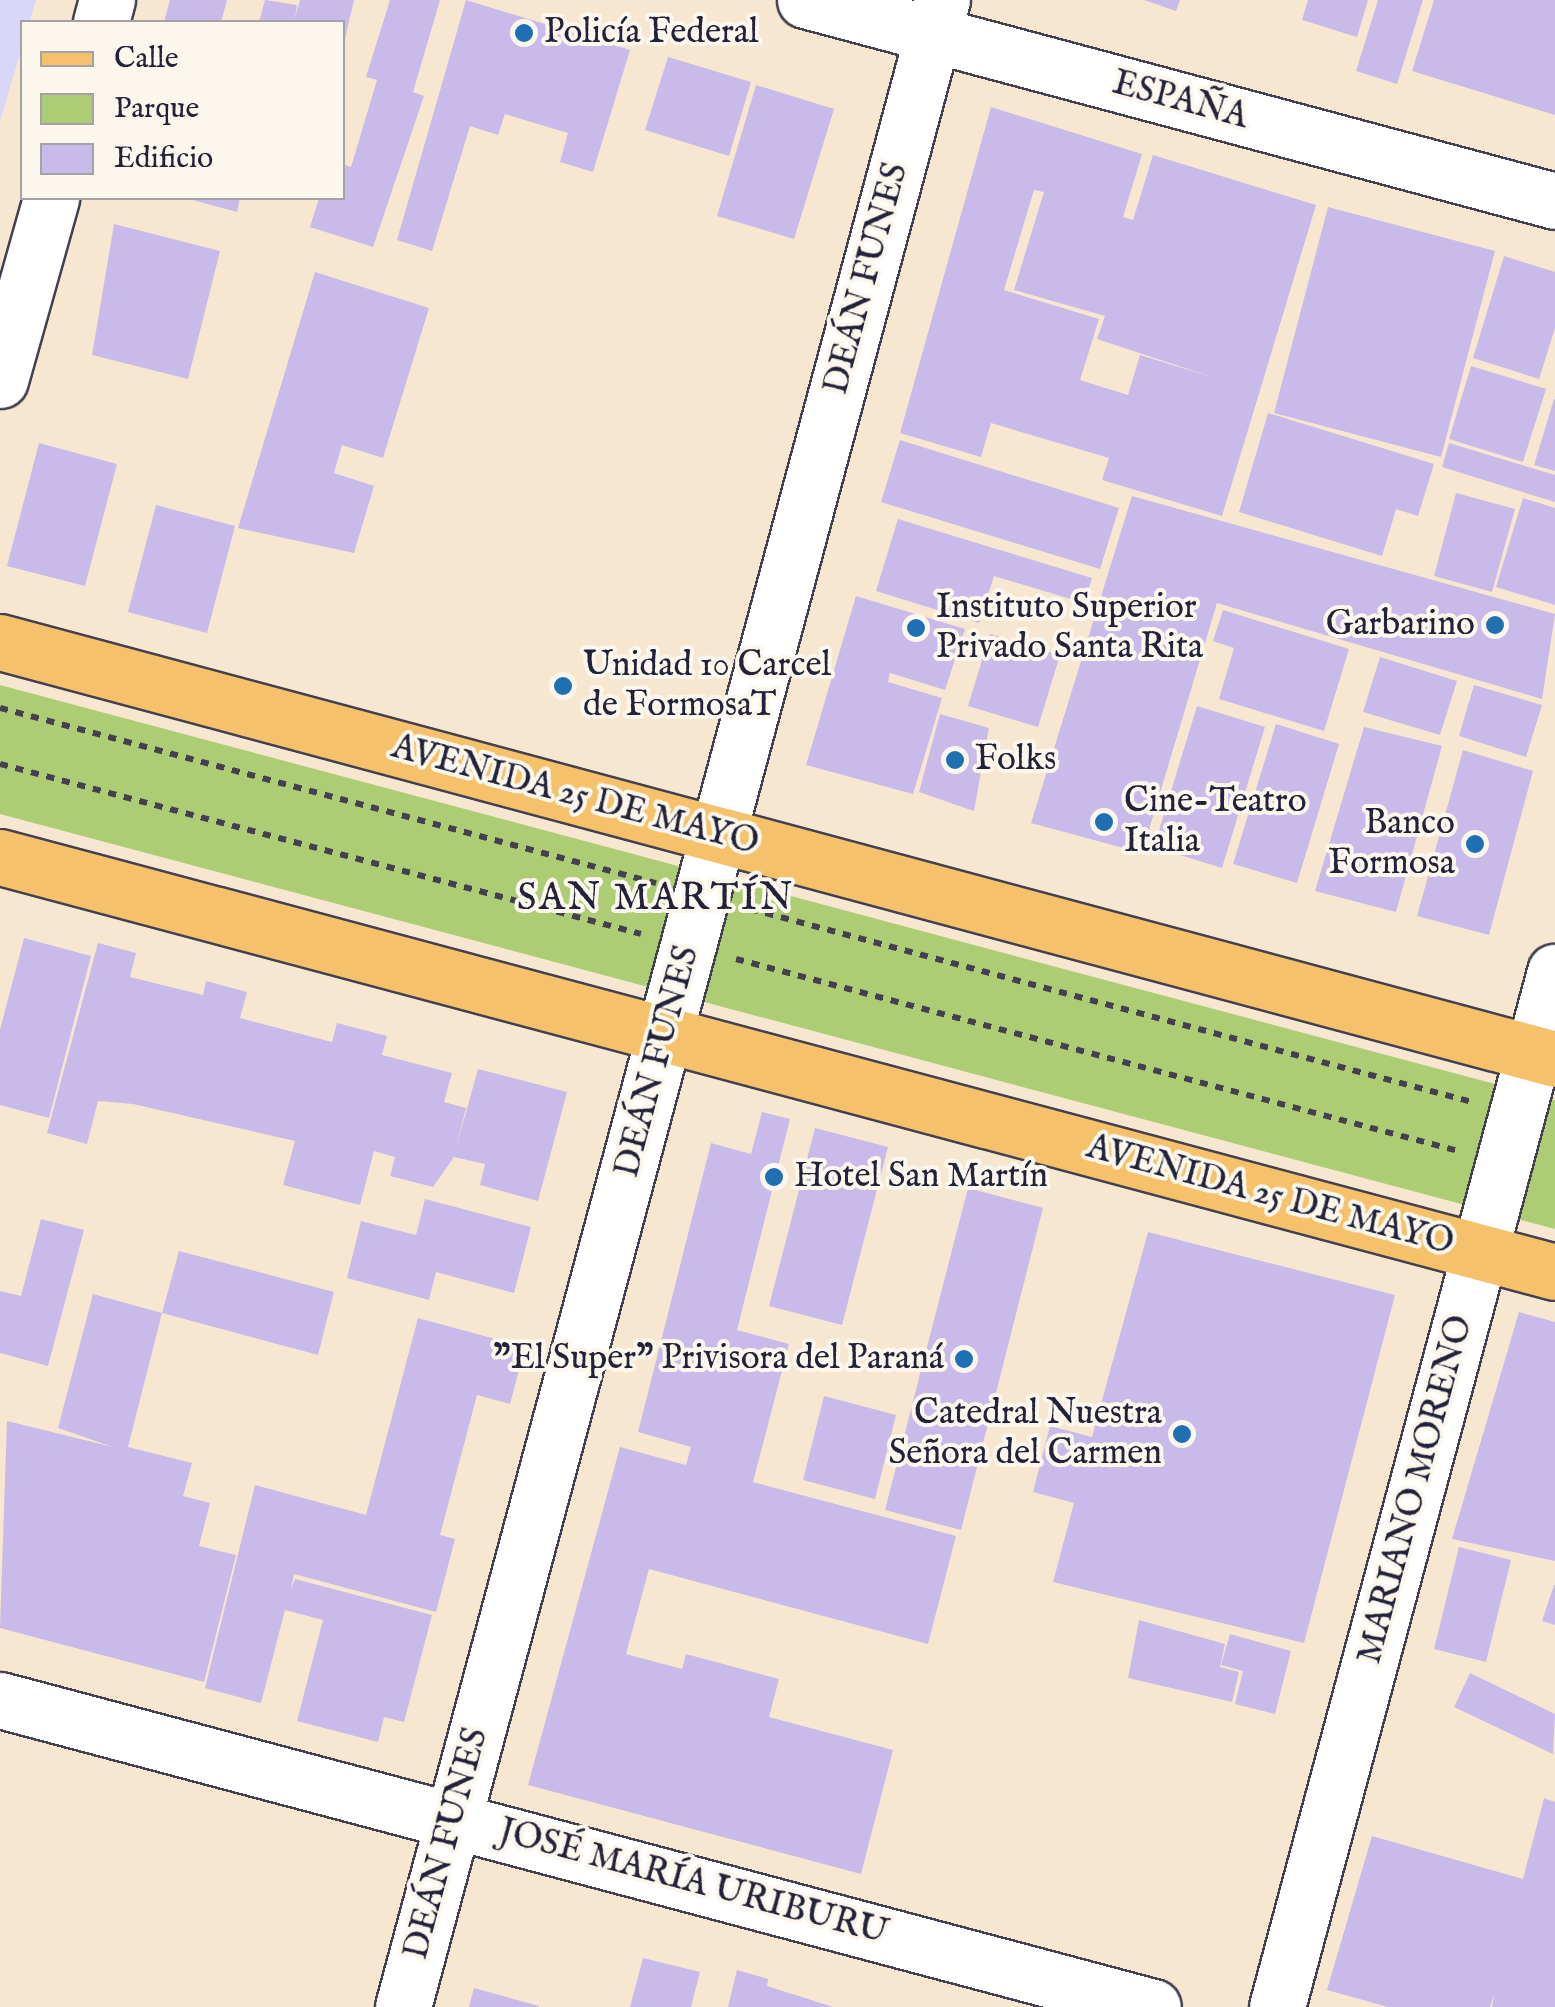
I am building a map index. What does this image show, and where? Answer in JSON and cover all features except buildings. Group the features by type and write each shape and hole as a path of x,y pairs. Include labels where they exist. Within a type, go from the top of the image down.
{"main road":[{"name":"AVENIDA 25 DE MAYO","path":"0,642 1544,1056"},
{"name":"AVENIDA 25 DE MAYO","path":"0,857 1555,1272"}],"street":[{"name":"ESPAÑA","path":"805,0 937,17 1555,201"},
{"name":"DEÁN FUNES","path":"403,2007 937,17"},
{"path":"0,380 50,200"},
{"name":"MARIANO MORENO","path":"1277,2007 1510,1139 1544,1056 1555,972"},
{"name":"JOSÉ MARÍA URIBURU","path":"0,1700 1153,2007"}],"path":[{"path":"0,708 696,922 1510,1139"},
{"path":"0,764 696,922 1510,1139"}],"shaded area":[{"path":"0,0 36,0 30,20 20,20 20,54 0,121"}],"green space":[{"path":"0,685 1555,1100 1555,1229 0,814"}],"place":[{"name":"Policía Federal","path":"524,33"},
{"name":"Garbarino","path":"1495,625"},
{"name":"Instituto Superior Privado Santa Rita","path":"916,628"},
{"name":"Unidad 10 Carcel de FormosaT","path":"563,686"},
{"name":"Folks","path":"955,760"},
{"name":"Cine-Teatro Italia","path":"1104,822"},
{"name":"Banco Formosa","path":"1475,844"},
{"name":"Hotel San Martín","path":"774,1177"},
{"name":"\"El Super\" Privisora del Paraná","path":"964,1359"},
{"name":"Catedral Nuestra Señora del Carmen","path":"1182,1434"}],"district":[{"name":"SAN MARTÍN","path":"656,900"}]}
